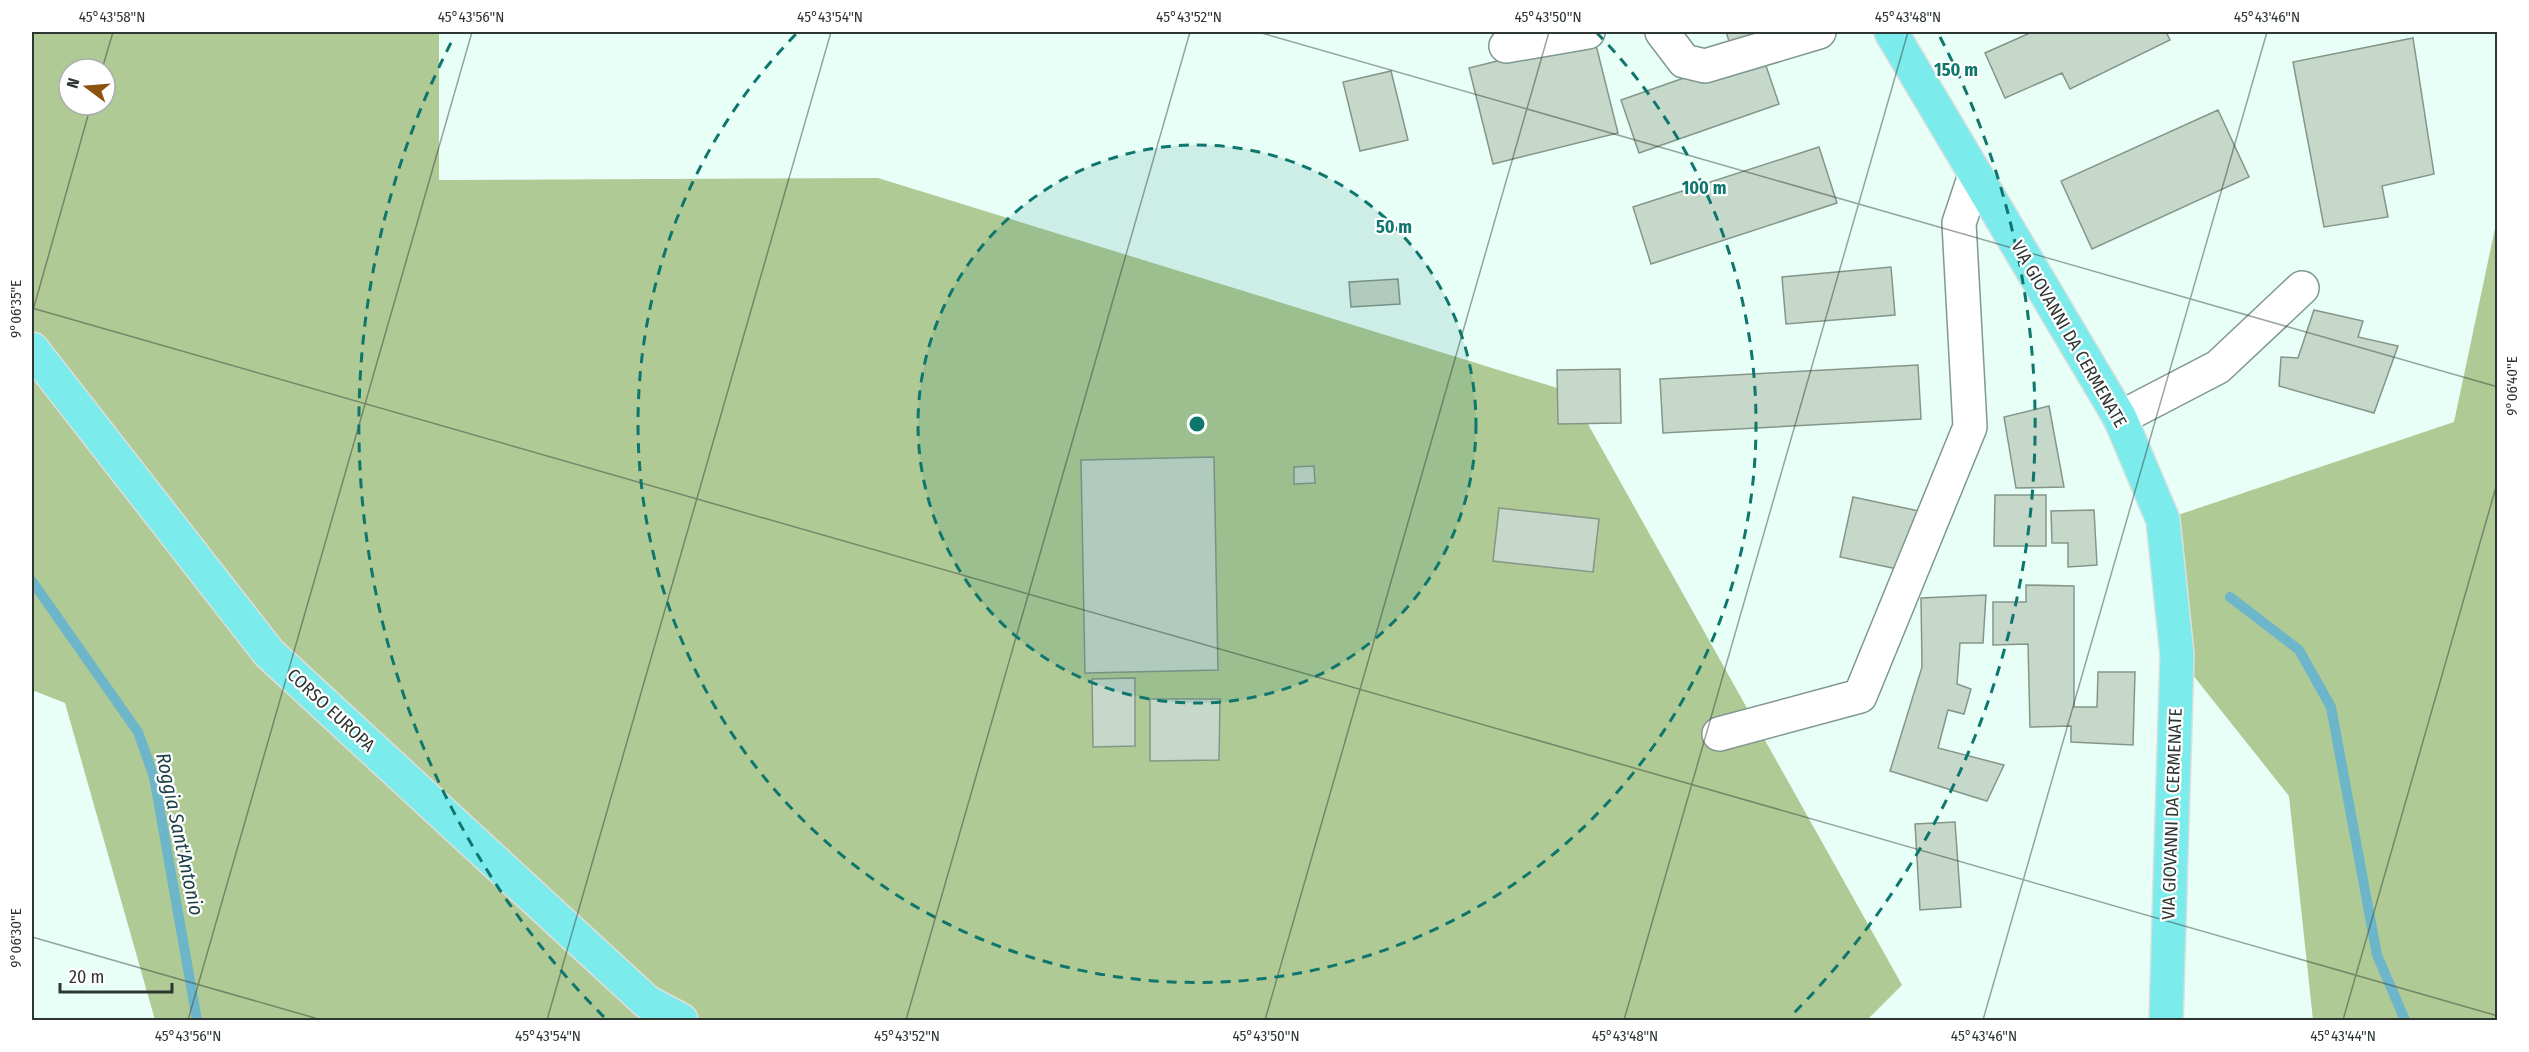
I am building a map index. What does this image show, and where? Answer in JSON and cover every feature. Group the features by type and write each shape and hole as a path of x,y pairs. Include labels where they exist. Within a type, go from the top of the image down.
{"main road":[{"name":"VIA GIOVANNI DA CERMENATE","path":"1891,32 2120,418 2163,520 2176,655 2166,1020"},
{"name":"CORSO EUROPA","path":"32,349 269,653 647,1002 681,1020"}],"street":[{"path":"1506,46 1588,32"},
{"path":"1662,32 1684,61 1705,66 1819,32"},
{"path":"1719,734 1860,696 1970,427 1959,223 1975,175"},
{"path":"2120,418 2218,368 2302,288"}],"green space":[{"path":"32,32 439,32 439,180 878,178 1570,392 1902,985 1867,1020 155,1020 65,703 32,690"},
{"path":"2497,219 2497,1020 2313,1020 2289,796 2177,655 2163,520 2454,422"}],"building":[{"path":"1726,32 1775,32 1731,47"},
{"path":"2032,32 2166,32 2170,40 2070,89 2062,73 2005,98 1985,53"},
{"path":"1594,37 1618,133 1493,164 1469,68"},
{"path":"2413,38 2434,174 2382,186 2388,217 2324,227 2293,62"},
{"path":"1761,51 1779,104 1639,153 1621,100"},
{"path":"1391,71 1408,140 1360,151 1343,82"},
{"path":"2218,110 2249,177 2092,249 2061,181"},
{"path":"1819,147 1837,203 1651,264 1633,207"},
{"path":"1891,267 1895,315 1786,324 1782,277"},
{"path":"1398,279 1400,304 1351,307 1349,282"},
{"path":"2314,310 2363,321 2358,337 2398,346 2374,413 2279,386 2281,357 2298,358"},
{"path":"1918,365 1921,419 1663,433 1660,379"},
{"path":"1620,369 1621,423 1558,424 1557,370"},
{"path":"2049,406 2064,487 2016,488 2004,417"},
{"path":"1214,457 1218,670 1085,673 1081,460"},
{"path":"1314,466 1315,483 1294,484 1294,467"},
{"path":"1995,495 2046,495 2046,546 1994,546"},
{"path":"1853,497 1919,511 1907,571 1840,557"},
{"path":"1499,508 1599,519 1593,572 1493,561"},
{"path":"2094,510 2097,565 2068,567 2068,543 2052,543 2051,511"},
{"path":"2026,585 2074,586 2074,707 2097,707 2098,672 2135,672 2133,745 2071,742 2071,726 2030,727 2028,644 1993,645 1993,602 2026,602"},
{"path":"1986,595 1983,643 1960,643 1957,684 1971,689 1964,714 1948,710 1938,748 2004,765 1987,801 1890,771 1922,667 1921,598"},
{"path":"1135,678 1135,746 1093,747 1092,679"},
{"path":"1150,699 1220,699 1219,760 1150,761"},
{"path":"1955,822 1961,907 1920,910 1915,824"}],"waterway":[{"name":"Roggia Sant'Antonio","path":"32,581 138,732 154,777 197,1020"},
{"path":"2230,597 2299,650 2331,707 2377,955 2405,1020"}]}
